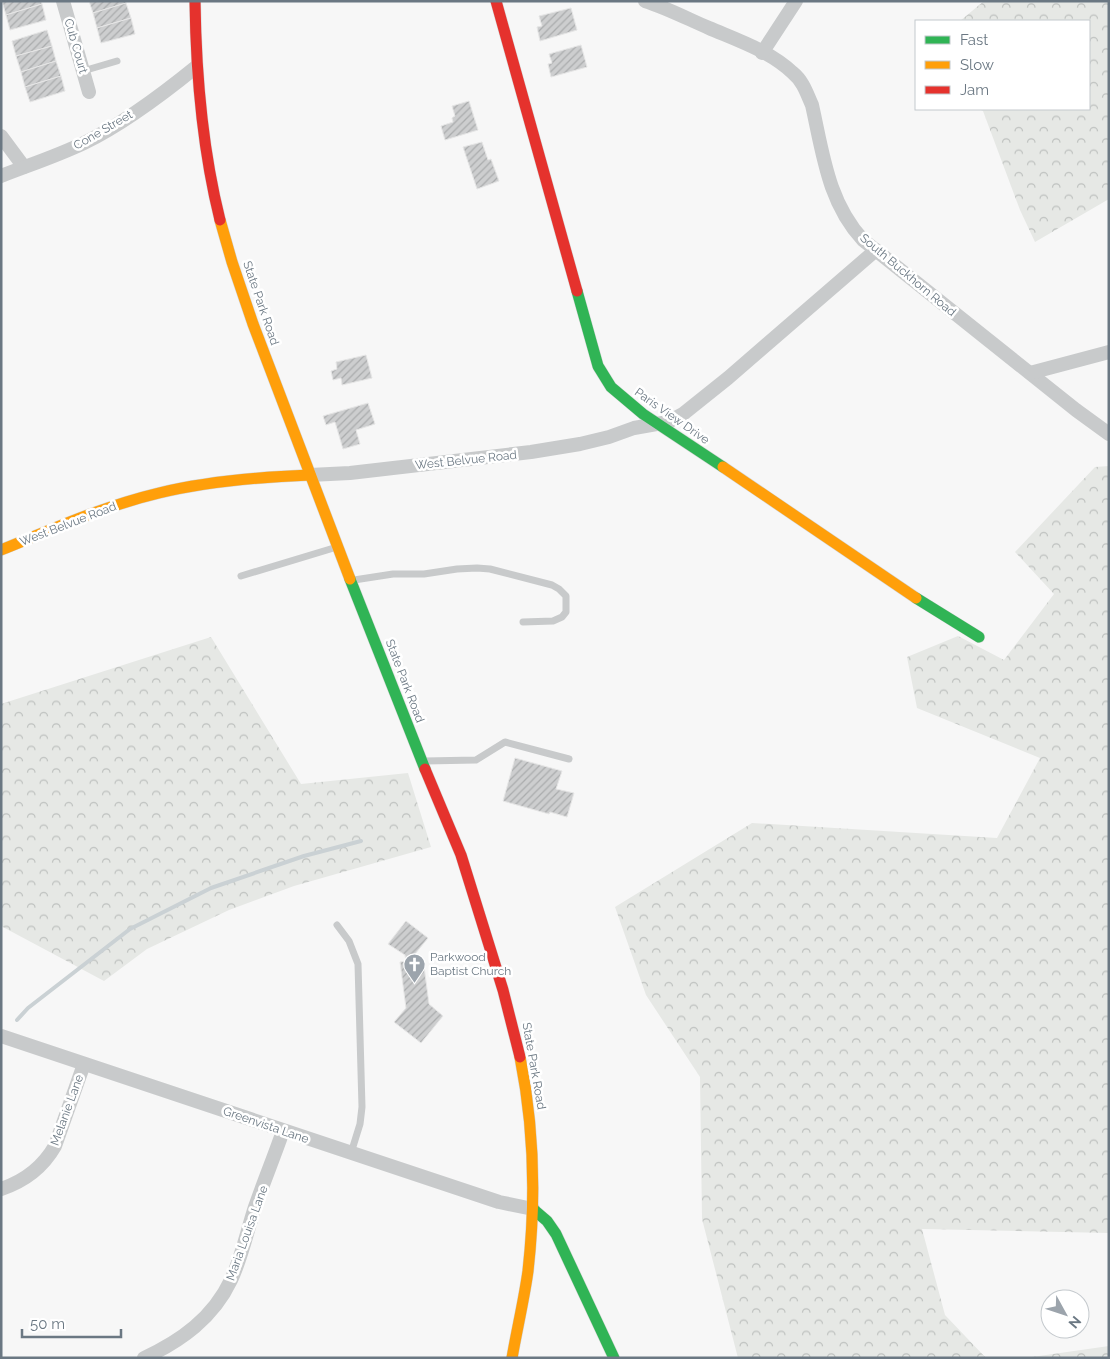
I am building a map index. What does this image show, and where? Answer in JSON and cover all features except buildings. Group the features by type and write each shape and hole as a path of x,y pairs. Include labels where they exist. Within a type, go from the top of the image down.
{"main road":[{"name":"State Park Road","path":"194,1 196,67 207,161 225,238 244,299 310,475 422,761 456,842 502,983 517,1037 526,1089 529,1121 533,1209 529,1264 512,1358"},
{"name":"Paris View Drive","path":"496,1 598,366 612,389 659,425 930,607 980,637"},
{"name":"West Belvue Road","path":"1,550 127,501 161,492 265,477 310,475"},
{"path":"533,1209 547,1221 556,1234 614,1358"}],"street":[{"name":"Cub Court","path":"63,1 89,92"},
{"name":"South Buckhorn Road","path":"645,1 732,38 779,61 793,72 804,86 812,106 828,176 838,203 853,228 876,250 1076,410 1109,434"},
{"path":"762,53 796,1"},
{"name":"Cone Street","path":"1,176 67,151 109,129 196,67"},
{"path":"1,136 24,167"},
{"name":"West Belvue Road","path":"310,475 350,473 531,452 580,444 609,437 634,428 668,422 683,414 728,378 876,250"},
{"path":"1030,373 1109,352"},
{"name":"Greenvista Lane","path":"1,1036 500,1202 533,1209"},
{"name":"Melanie Lane","path":"1,1189 19,1182 32,1174 50,1154 55,1146 84,1064"},
{"name":"Maria Louisa Lane","path":"144,1358 174,1344 195,1328 207,1316 224,1292 238,1263 283,1131"}],"lane":[{"path":"83,71 117,61"},
{"path":"242,576 338,546"},
{"path":"351,580 393,574 424,574 466,568 490,569 552,585 566,596 566,612 558,620 523,622"},
{"path":"422,761 476,760 505,742 570,759"},
{"path":"337,925 349,941 358,964 362,1108 360,1124 351,1153"}],"green space":[{"path":"984,1 1109,1 1109,199 1035,242 1020,210 981,110 1090,110 1090,20 961,20"},
{"path":"1109,466 1109,1233 922,1229 945,1315 986,1358 738,1358 702,1219 700,1077 646,995 615,907 752,823 997,838 1040,758 917,708 907,657 958,636 1004,660 1054,594 1015,552 1095,467"},
{"path":"211,637 301,784 408,773 431,847 294,886 229,910 147,949 104,981 1,926 1,704"},
{"path":"1109,1346 1109,1358 1025,1358"}],"waterway":[{"path":"17,1020 28,1008 130,929 211,888 304,856 361,841"}],"traffic: fast":[{"path":"577,291 598,366 611,387 643,414 723,467"},
{"path":"350,579 425,769"},
{"path":"916,598 979,637"},
{"path":"533,1209 547,1221 556,1234 614,1358"}],"traffic: slow":[{"path":"220,220 253,324 350,579"},
{"path":"723,467 916,598"},
{"path":"1,550 99,511 159,493 196,485 234,480 310,475"},
{"path":"512,1358 528,1271 533,1191 531,1137 520,1057"}],"traffic: jam":[{"path":"195,1 197,57 204,139 220,220"},
{"path":"496,1 577,291"},
{"path":"425,769 461,855 503,990 520,1057"}],"place":[{"name":"Parkwood Baptist Church","path":"414,983"}]}
